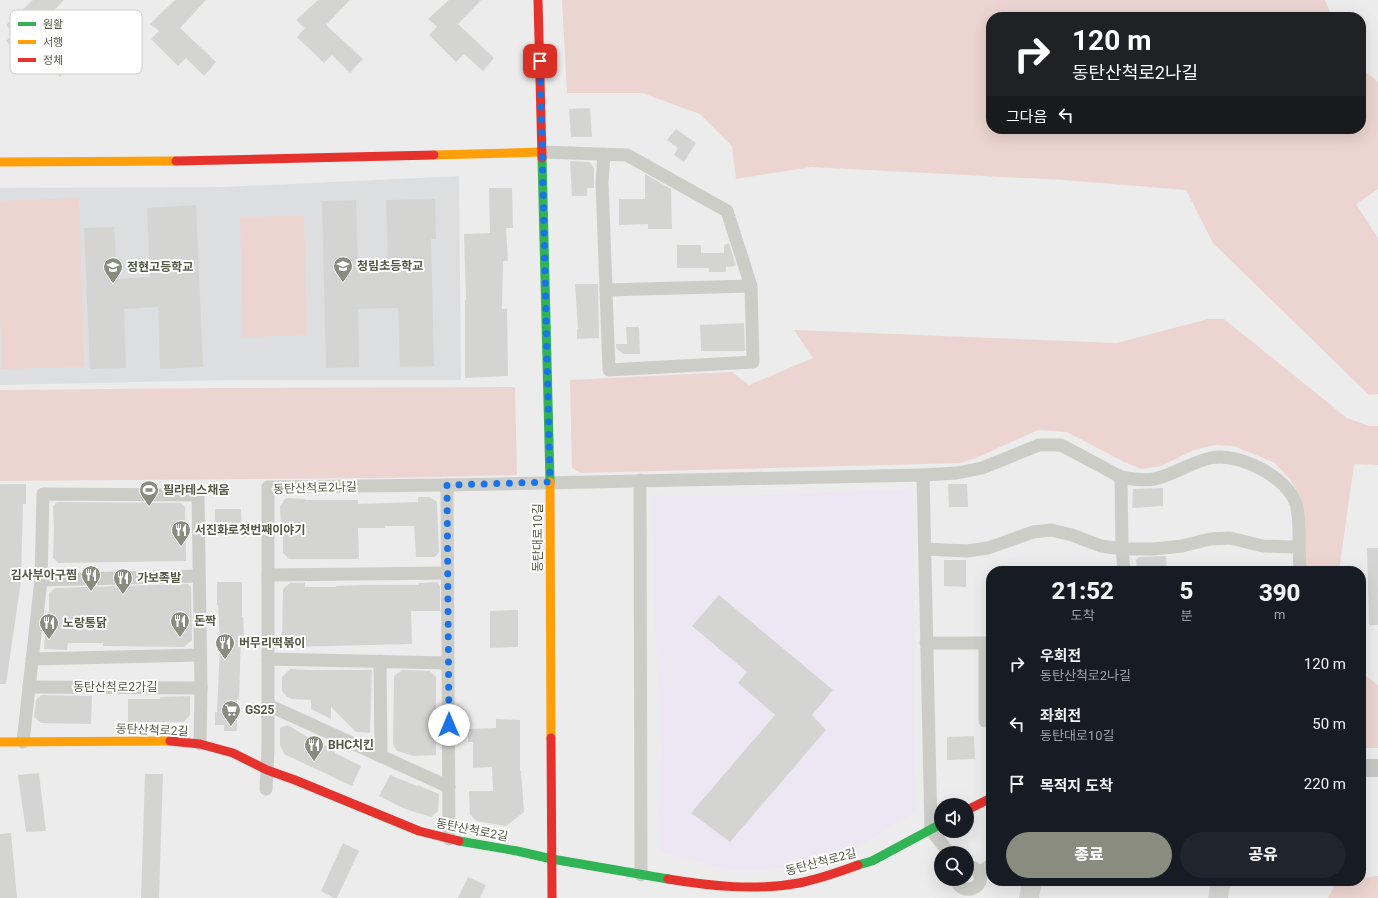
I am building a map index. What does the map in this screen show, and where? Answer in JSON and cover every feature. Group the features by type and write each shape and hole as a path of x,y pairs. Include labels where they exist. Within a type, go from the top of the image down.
{"street":[{"name":"동탄대로10길","path":"538,0 550,482 552,898"},
{"path":"0,162 119,162 542,152 604,154 627,155 727,211 751,286 753,362 609,370 602,182 604,154"},
{"path":"606,290 751,286"},
{"name":"동탄산척로2나길","path":"266,789 268,705 268,487 447,485 957,474 982,468 1039,445 1061,445 1121,476 1137,480 1154,479 1212,457 1233,457 1263,470 1284,485 1296,503 1299,521 1300,566"},
{"path":"923,475 926,643 934,798"},
{"path":"1121,476 1124,566"},
{"path":"640,480 641,875"},
{"path":"447,485 449,839"},
{"path":"23,742 41,580 43,494 198,495 201,688 200,744"},
{"path":"925,549 967,552 1007,542 1033,532 1051,530 1072,534 1102,546 1122,549 1154,549 1175,547 1210,539 1230,538 1263,546 1299,547"},
{"path":"268,575 448,573"},
{"path":"41,580 199,576"},
{"path":"926,643 986,643"},
{"path":"32,659 200,655"},
{"path":"268,659 448,663"},
{"path":"380,661 381,755"},
{"name":"동탄산척로2가길","path":"29,687 201,688"},
{"path":"986,695 986,721"},
{"path":"268,705 449,787"},
{"name":"동탄산척로2길","path":"0,742 165,740 200,744 234,753 267,770 419,831 449,839 552,859 704,885 736,887 778,886 799,883 872,861 934,828"},
{"path":"974,806 986,800"},
{"path":"960,889 969,890 974,893 980,880 979,873 974,868"},
{"path":"979,873 986,868"}],"shaded area":[{"path":"562,0 1325,0 1330,12 986,12 986,134 1366,134 1366,72 1378,82 1378,189 1356,204 1378,238 1378,394 1369,395 1213,243 1186,190 1064,180 811,167 736,179 732,146 700,114 642,93 567,93"},
{"path":"459,176 461,380 227,380 0,385 0,188 225,187"},
{"path":"79,198 84,367 2,369 0,307 0,201"},
{"path":"304,216 307,335 243,337 240,217"},
{"path":"1208,319 1224,319 1347,418 1369,426 1378,426 1378,465 1354,464 1340,566 1305,566 1301,498 1290,479 1275,463 1234,446 1214,445 1194,450 1161,466 1142,469 1124,462 1067,432 1038,430 976,458 960,463 581,473 572,468 570,380 732,372 749,385 813,358 794,330 1117,343"},
{"path":"515,387 517,475 382,478 0,481 0,390"},
{"path":"912,488 916,812 856,848 806,865 759,871 728,870 659,852 658,809 661,750 653,578 652,495 740,496"},
{"path":"1366,676 1378,685 1378,748 1366,748"},
{"path":"1378,876 1378,898 1328,898 1334,886 1366,886 1366,877"}],"building":[{"path":"33,0 64,0 54,10 22,10"},
{"path":"175,0 206,0 180,28 216,62 204,76 186,58 178,66 151,39 159,31 150,24"},
{"path":"318,0 350,0 326,25 363,59 350,73 332,55 324,63 297,37 305,28 296,20"},
{"path":"449,0 481,0 458,24 494,58 483,71 464,54 456,62 429,35 437,27 428,19"},
{"path":"10,21 10,29 6,25"},
{"path":"10,37 10,45 6,41"},
{"path":"590,108 592,137 571,137 569,109"},
{"path":"676,129 696,143 684,162 674,155 678,148 667,140"},
{"path":"570,161 589,162 594,168 594,188 587,188 587,196 572,196"},
{"path":"645,174 671,189 672,229 648,229 648,224 619,225 619,199 645,199"},
{"path":"489,188 512,188 513,228 506,228 508,261 503,261 502,309 507,309 508,376 465,378 466,300 464,234 490,233"},
{"path":"435,199 436,239 431,239 434,366 400,367 398,308 358,309 359,367 326,368 322,201 356,200 358,262 388,261 386,200"},
{"path":"196,205 203,367 160,369 158,307 124,309 126,368 90,369 84,228 114,227 117,279 150,277 147,208"},
{"path":"729,243 736,266 726,267 726,272 709,272 709,268 677,268 677,245 701,245 701,253 724,253 724,245"},
{"path":"575,284 598,284 599,338 577,339 578,329"},
{"path":"744,323 745,351 701,351 700,325"},
{"path":"626,327 639,327 640,354 623,354 616,348 616,344 627,344"},
{"path":"0,484 26,484 26,504 23,504 21,581 6,684 0,684"},
{"path":"948,484 967,484 968,507 949,507"},
{"path":"1163,488 1163,506 1132,508 1133,489"},
{"path":"418,497 430,497 437,502 439,552 435,557 416,557 414,526 358,528 359,559 289,559 283,553 283,528 281,528 280,506 286,498 305,500 358,500 358,504 418,502"},
{"path":"57,502 181,503 185,507 186,561 58,563 53,558 53,506"},
{"path":"215,509 241,509 242,536 215,536"},
{"path":"1367,548 1378,548 1378,625 1369,625"},
{"path":"1166,556 1167,566 1137,566 1136,560 1139,557"},
{"path":"944,560 966,560 966,587 944,586"},
{"path":"217,582 242,582 242,617 244,637 241,637 239,699 237,699 237,731 224,731 224,725 215,725 220,644"},
{"path":"437,582 440,586 440,611 411,611 412,644 288,647 282,640 283,589 290,583 305,583 305,587 336,587 361,585 419,585 419,583"},
{"path":"188,584 191,587 192,640 184,647 103,646 103,643 68,643 67,650 44,649 46,619 49,619 49,593 55,588"},
{"path":"719,595 833,690 812,715 826,730 730,842 691,813 775,715 738,683 747,672 692,626"},
{"path":"518,610 518,647 490,648 490,611"},
{"path":"290,669 372,670 370,733 356,732 331,707 331,719 311,709 311,700 292,699 287,697 282,691 282,677"},
{"path":"402,670 430,671 436,677 436,755 414,756 397,751 393,744 394,676"},
{"path":"41,695 92,696 91,724 41,723 34,717 36,700"},
{"path":"190,696 190,715 184,722 128,722 128,699 160,699 160,697"},
{"path":"496,719 520,720 520,771 524,812 506,826 476,821 470,814 469,791 493,791 492,767 473,768 473,742 468,742 468,729 496,728"},
{"path":"288,725 324,747 325,745 335,751 335,753 361,766 352,786 284,754 280,745 280,728"},
{"path":"974,736 975,759 947,760 947,737"},
{"path":"39,773 46,831 26,832 18,775"},
{"path":"145,774 163,774 159,898 141,898"},
{"path":"390,775 439,794 438,811 431,817 405,809 379,796"},
{"path":"11,833 17,898 0,898 0,834"},
{"path":"343,843 359,851 337,898 334,898 321,891"},
{"path":"468,877 486,885 480,898 458,898"},
{"path":"1021,886 1041,886 1039,898 1019,898"},
{"path":"1210,886 1230,886 1228,898 1208,898"}],"tunnel":[{"path":"1366,768 1378,768"}],"traffic: fast":[{"path":"542,158 550,482"},
{"path":"858,865 872,861 934,828"},
{"path":"459,841 668,879"}],"traffic: slow":[{"path":"434,155 542,152"},
{"path":"0,162 176,161"},
{"path":"550,482 551,738"},
{"path":"0,742 170,741"}],"traffic: jam":[{"path":"538,0 542,158"},
{"path":"176,161 434,155"},
{"path":"551,738 552,898"},
{"path":"170,741 200,744 233,753 267,770 419,831 459,841"},
{"path":"974,806 986,800"},
{"path":"668,879 733,887 766,887 799,883 858,865"}],"place":[{"name":"청림초등학교","path":"343,283"},
{"name":"정현고등학교","path":"113,284"},
{"name":"필라테스채움","path":"149,507"},
{"name":"서진화로첫번째이야기","path":"181,547"},
{"name":"김사부아구찜","path":"91,592"},
{"name":"가보족발","path":"123,595"},
{"name":"돈짝","path":"180,638"},
{"name":"노랑통닭","path":"49,640"},
{"name":"버무리떡볶이","path":"225,660"},
{"name":"GS25","path":"231,727"},
{"name":"BHC치킨","path":"314,762"}],"route":[{"path":"449,725 447,485 550,482 540,61"}]}
